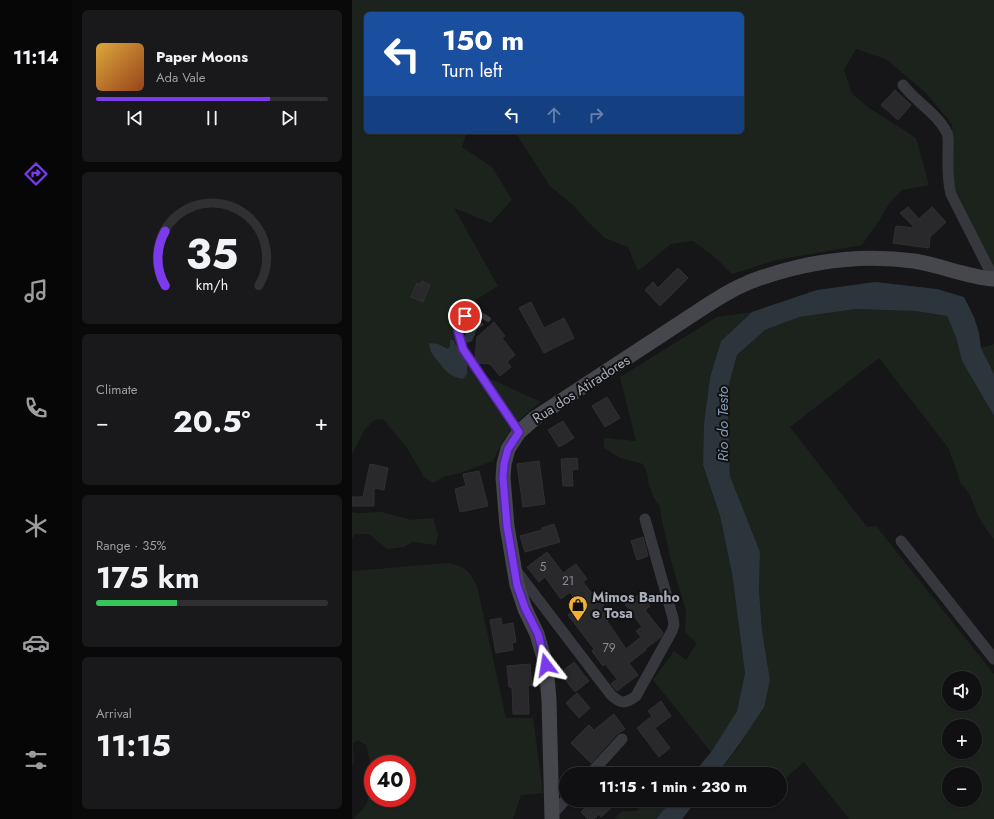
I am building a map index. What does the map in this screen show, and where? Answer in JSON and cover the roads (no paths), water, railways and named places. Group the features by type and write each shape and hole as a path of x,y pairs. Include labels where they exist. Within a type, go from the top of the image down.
{"street":[{"path":"903,85 911,95 931,111 947,134 948,185 951,194 994,279"},
{"name":"Rua dos Atiradores","path":"552,817 549,700 546,665 538,634 520,597 507,526 503,478 504,464 508,449 519,432 535,418 709,304 739,287 762,277 797,267 824,263 859,259 888,259 915,261 974,277 994,279"},
{"path":"514,567 611,695 617,701 623,702 630,700 636,696 674,625 645,519"},
{"path":"901,541 994,659"},
{"path":"596,767 622,739"},
{"path":"552,817 560,807"}],"lane":[{"path":"488,319 477,313 472,313 460,319 458,331 460,339 463,349 519,432"}],"water":[{"name":"Rio do Testo","path":"875,282 937,289 964,297 974,317 979,333 981,348 994,374 994,416 962,361 956,337 947,316 915,311 856,309 799,317 765,330 737,355 727,392 730,476 760,552 759,590 762,630 770,680 764,707 722,767 699,767 711,752 737,711 745,673 732,573 720,516 703,465 704,424 710,377 721,341 752,312 817,290"},
{"path":"477,322 484,325 477,329 472,341 467,343 465,340 466,331 471,325"},
{"path":"450,340 453,340 467,364 467,374 463,379 448,372 431,351 429,343 438,344 448,349 450,346"},
{"path":"666,807 691,807 682,819 656,819"}],"place":[{"name":"Mimos Banho e Tosa","path":"578,622"}]}
